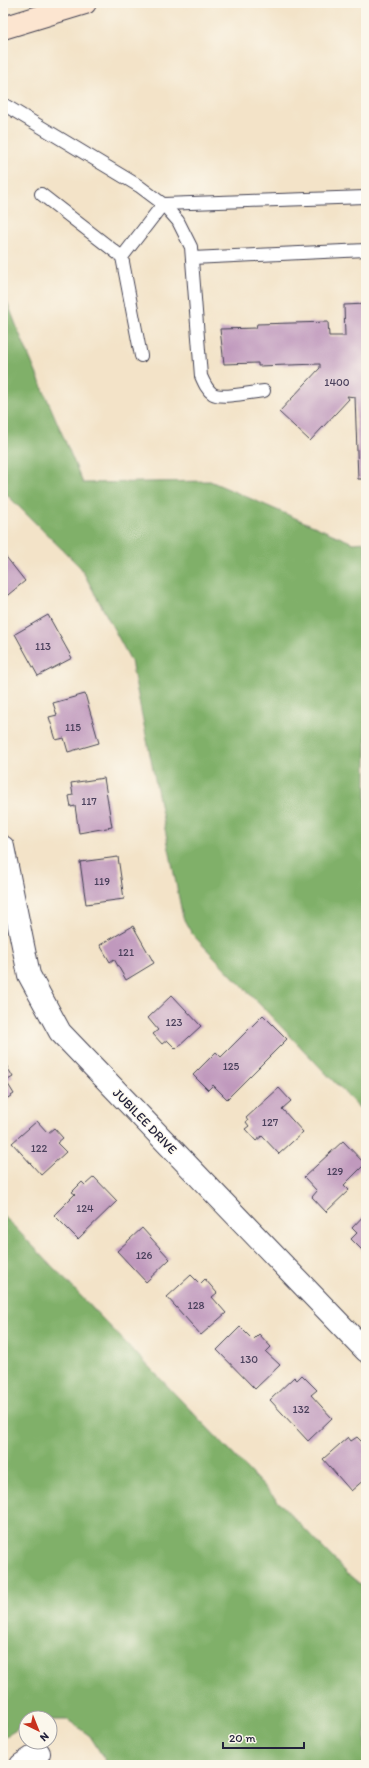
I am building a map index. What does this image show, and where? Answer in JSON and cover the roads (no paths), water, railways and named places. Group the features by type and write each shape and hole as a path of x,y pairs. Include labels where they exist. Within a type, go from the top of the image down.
{"main road":[{"path":"3,28 85,3"}],"street":[{"name":"JUBILEE DRIVE","path":"3,848 28,975 60,1032 366,1351"},
{"path":"21,1765 39,1753"}],"lane":[{"path":"3,104 139,186 164,204 178,221 191,247 201,376 205,386 214,395 223,396 264,391"},
{"path":"41,194 122,257 141,356"},
{"path":"122,257 164,204 366,196"},
{"path":"192,258 366,250"}]}
